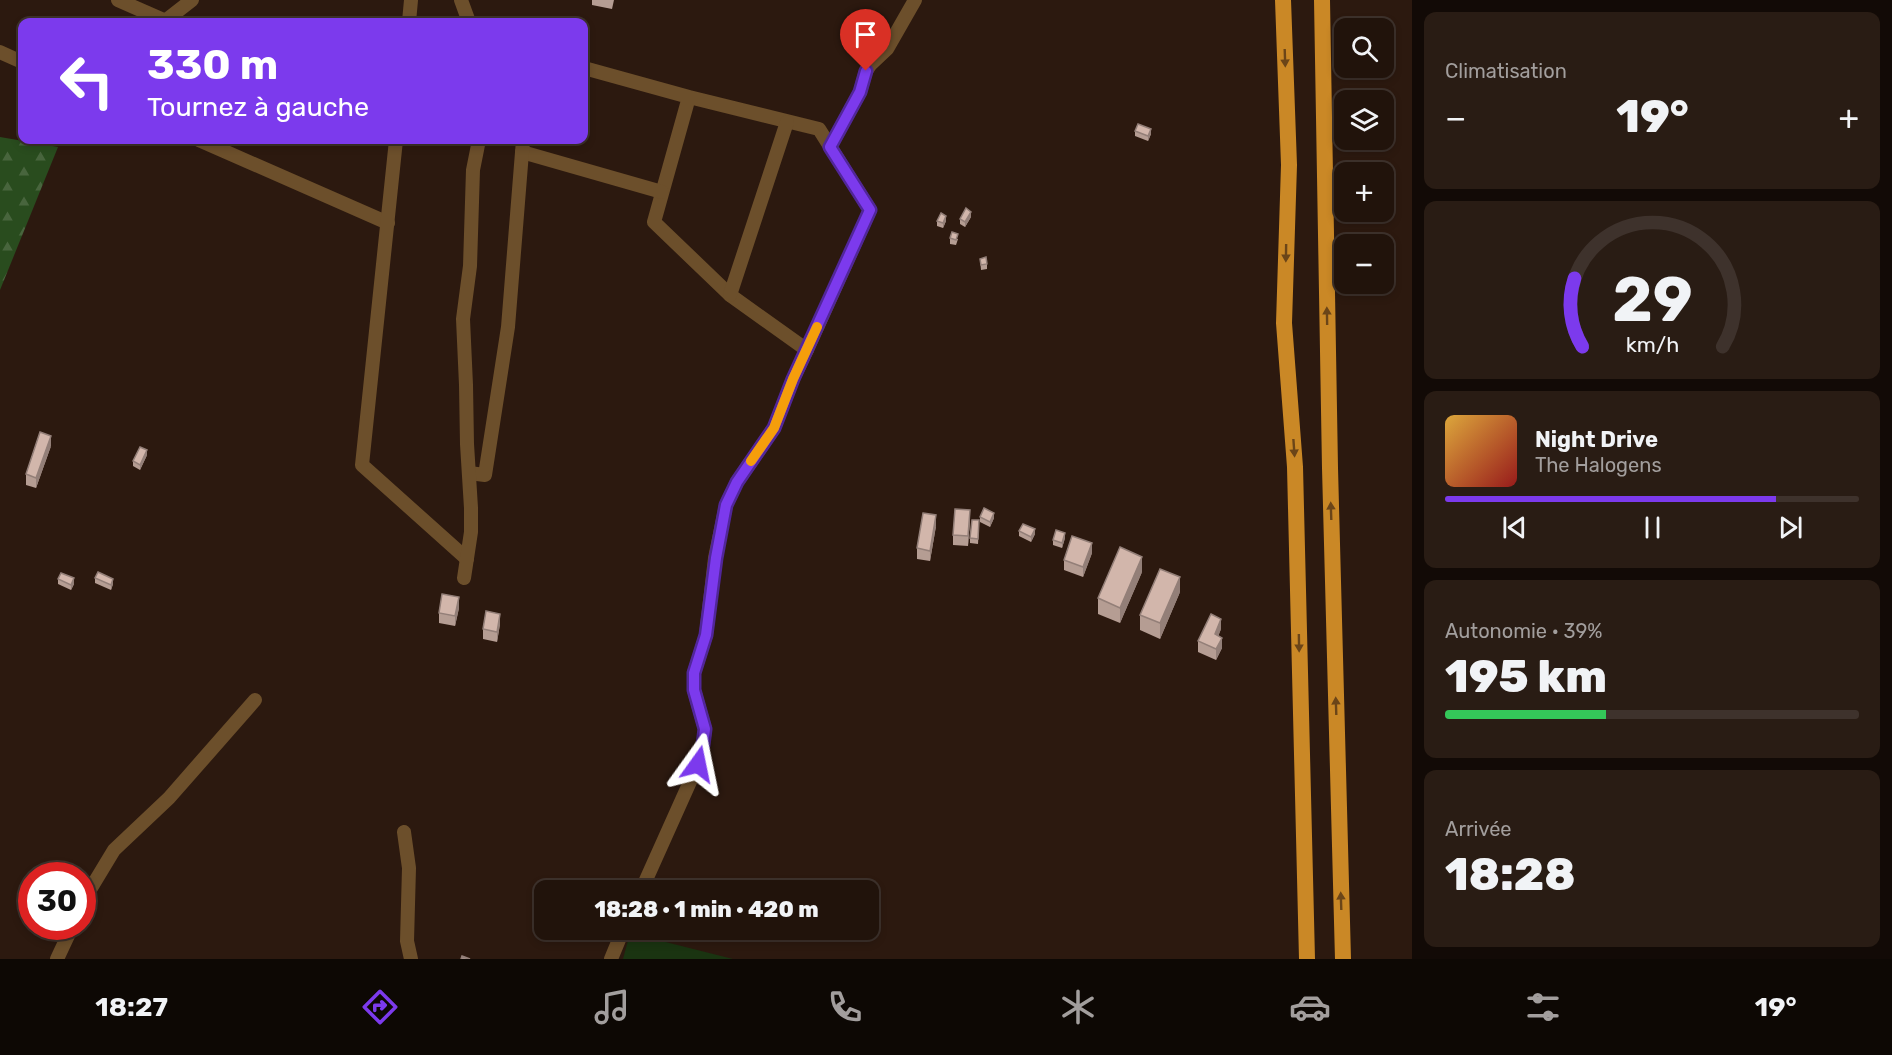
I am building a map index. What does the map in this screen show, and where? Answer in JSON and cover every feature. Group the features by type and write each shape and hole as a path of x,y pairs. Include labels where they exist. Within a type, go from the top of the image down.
{"highway":[{"path":"1283,0 1288,165 1284,323 1295,467 1307,959"},
{"path":"1322,0 1330,468 1343,959"}],"street":[{"path":"118,0 157,18"},
{"path":"171,18 192,0"},
{"path":"411,0 413,18"},
{"path":"461,0 468,18"},
{"path":"830,147 860,92 866,71 887,49 915,0"},
{"path":"0,52 18,60"},
{"path":"588,69 819,129 870,210 793,379 774,428 737,482 726,505 716,558 706,635 694,673 694,690 705,729 703,745 698,764 646,880"},
{"path":"689,97 654,222 730,295 807,350"},
{"path":"730,295 787,122"},
{"path":"213,144 388,223"},
{"path":"396,144 362,465 466,559"},
{"path":"464,578 471,532 463,319 470,266 473,170 478,144"},
{"path":"469,473 485,475 508,327 522,146 662,192"},
{"path":"96,880 114,850 169,798 255,700"},
{"path":"404,832 409,868 407,941 411,959"},
{"path":"57,959 66,940"},
{"path":"611,959 619,940"}],"green space":[{"path":"0,137 18,140 18,144 58,147 0,290"},
{"path":"628,940 658,940 733,959 623,959"}],"building":[{"path":"1138,124 1151,129 1148,136 1135,131"},
{"path":"966,208 971,212 965,222 960,219"},
{"path":"941,213 946,216 943,223 937,221"},
{"path":"952,232 958,234 956,240 950,238"},
{"path":"986,257 987,264 981,265 980,259"},
{"path":"40,432 51,436 36,478 26,474"},
{"path":"140,447 147,450 140,465 133,461"},
{"path":"984,508 994,513 990,522 980,517"},
{"path":"955,509 970,510 968,536 953,535"},
{"path":"923,513 936,515 930,551 917,548"},
{"path":"972,520 979,520 978,539 970,538"},
{"path":"1023,524 1035,529 1031,537 1019,531"},
{"path":"1056,530 1065,533 1062,543 1053,540"},
{"path":"1072,536 1092,543 1083,567 1064,560"},
{"path":"1120,547 1142,557 1120,608 1098,598"},
{"path":"1160,569 1180,577 1160,623 1140,615"},
{"path":"98,572 113,579 111,585 95,578"},
{"path":"61,573 74,578 71,585 58,579"},
{"path":"442,594 459,597 455,616 439,613"},
{"path":"486,611 500,614 497,632 483,629"},
{"path":"1211,614 1221,619 1215,634 1222,638 1216,649 1198,641"}],"slow traffic":[{"path":"751,461 774,428 817,327"}],"route":[{"path":"698,764 705,729 694,690 694,673 706,635 716,558 726,505 737,482 774,428 793,379 870,210 830,147 860,92 866,71"}]}
